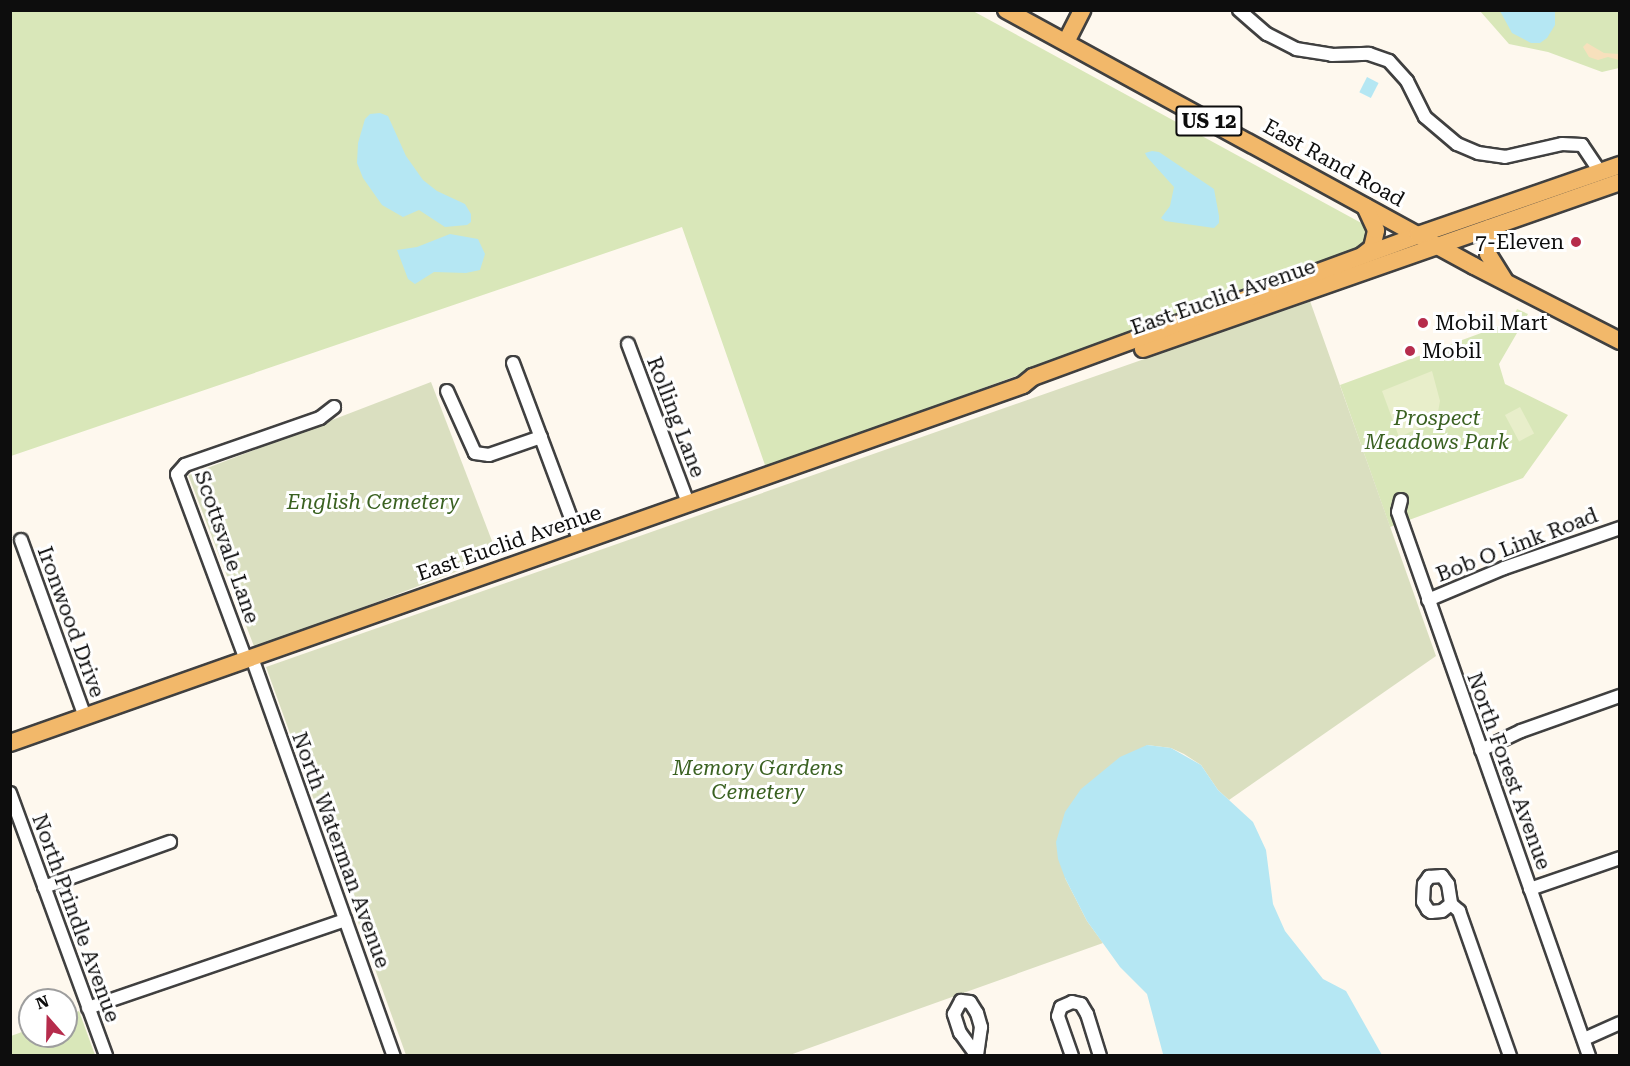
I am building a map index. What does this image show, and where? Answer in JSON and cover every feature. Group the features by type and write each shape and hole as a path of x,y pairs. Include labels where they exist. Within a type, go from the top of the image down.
{"main road":[{"name":"East Rand Road","path":"1006,10 1418,235"},
{"path":"1066,42 1082,10"},
{"name":"East Euclid Avenue","path":"10,744 1023,385 1033,377 1418,235 1620,165"},
{"name":"East Euclid Avenue","path":"1023,385 1033,387 1620,182"},
{"path":"1362,256 1371,248 1376,230 1365,206"},
{"path":"1489,228 1488,254 1504,281"},
{"name":"US 12","path":"1418,235 1620,341"}],"street":[{"path":"1239,10 1267,34 1296,49 1332,55 1369,54 1389,61 1407,81 1425,117 1457,144 1478,153 1505,158 1562,144 1582,145 1600,172"},
{"name":"Rolling Lane","path":"628,344 688,503"},
{"path":"513,363 580,542"},
{"path":"447,391 474,453 489,455 541,437"},
{"name":"Scottsvale Lane","path":"249,659 177,474 185,465 320,418 334,407"},
{"name":"North Forest Avenue","path":"1401,500 1398,513 1590,1056"},
{"name":"Bob O Link Road","path":"1428,600 1504,568 1620,528"},
{"name":"Ironwood Drive","path":"21,540 85,717"},
{"name":"North Waterman Avenue","path":"249,659 394,1056"},
{"path":"1481,750 1521,731 1620,696"},
{"name":"North Prindle Avenue","path":"10,793 106,1056"},
{"path":"44,887 170,842"},
{"path":"1530,889 1620,858"},
{"path":"1451,904 1460,911 1510,1056"},
{"path":"88,1008 345,920"},
{"path":"1072,1056 1058,1016 1061,1007 1072,1002 1081,1004 1100,1056"},
{"path":"1584,1039 1620,1023"}],"green space":[{"path":"10,11 973,11 1365,225 1367,238 1364,248 766,468 682,227 11,456"},
{"path":"1480,11 1619,11 1619,68 1602,72 1548,52 1509,44"},
{"name":"Memory Gardens Cemetery","path":"1310,301 1436,656 1229,800 1218,790 1201,765 1171,748 1147,745 1065,878 1087,921 1103,943 787,1056 406,1055 266,667"},
{"name":"Prospect Meadows Park","path":"1517,309 1528,314 1499,364 1505,384 1568,415 1523,478 1390,527 1340,385 1511,322"},
{"path":"1432,371 1440,401 1438,412 1431,423 1399,437 1382,391"},
{"name":"English Cemetery","path":"431,382 498,556 255,649 188,475"},
{"path":"1520,407 1534,433 1519,441 1505,415"},
{"path":"78,1011 95,1055 11,1055 11,1036 18,1033 18,1048 78,1048"}],"sand":[{"path":"1587,43 1604,53 1619,54 1619,60 1608,57 1598,60 1589,57 1583,47"}],"water":[{"path":"1500,11 1555,11 1555,25 1547,38 1540,43 1531,43 1512,33"},
{"path":"1367,77 1379,83 1371,98 1359,92"},
{"path":"380,113 388,116 406,156 423,180 437,191 465,204 471,214 471,222 467,225 445,227 419,210 403,217 382,205 363,178 357,163 358,143 365,119 370,114"},
{"path":"1159,152 1214,189 1219,223 1214,228 1165,221 1161,218 1170,206 1174,187 1147,157 1145,153"},
{"path":"450,234 478,239 485,254 480,270 466,273 434,272 415,284 408,279 397,250 417,247"},
{"path":"1147,745 1171,748 1201,765 1218,790 1253,822 1266,850 1273,904 1285,931 1323,979 1346,991 1382,1055 1163,1054 1147,994 1120,967 1087,921 1065,878 1058,859 1056,842 1065,812 1081,789 1120,757"}],"place":[{"name":"7-Eleven","path":"1576,242"},
{"name":"Mobil Mart","path":"1423,323"},
{"name":"Mobil","path":"1410,351"}]}
